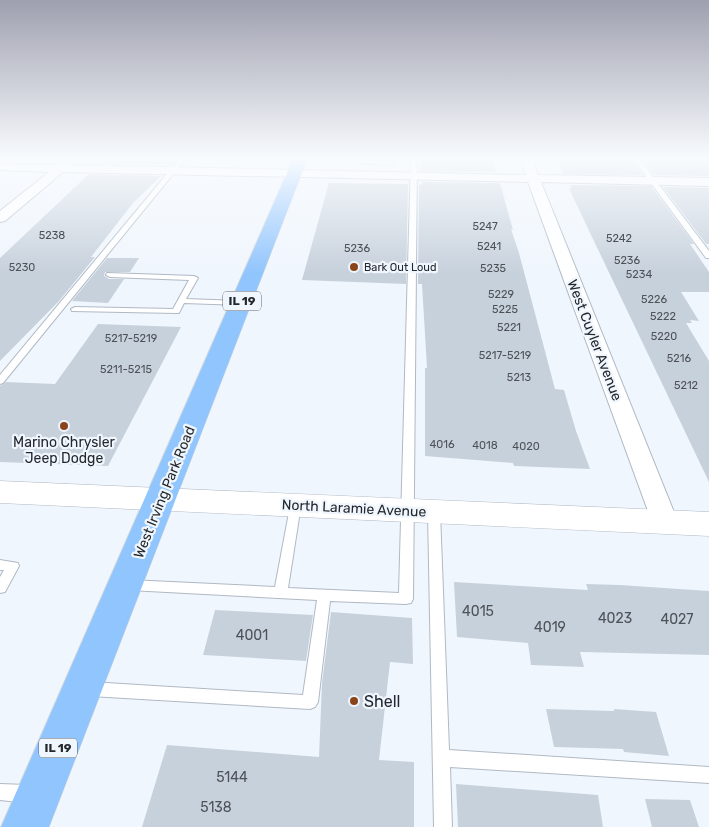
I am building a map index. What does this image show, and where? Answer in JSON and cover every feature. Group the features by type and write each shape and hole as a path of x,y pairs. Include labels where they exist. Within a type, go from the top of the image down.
{"main road":[{"name":"West Irving Park Road","path":"21,805 83,688 285,196"}],"street":[{"path":"0,218 27,196"},
{"name":"West Cuyler Avenue","path":"540,196 665,522"},
{"name":"North Laramie Avenue","path":"0,492 709,524"}],"lane":[{"path":"0,380 153,196"},
{"path":"414,196 421,511 441,758 443,827"},
{"path":"664,196 709,256"},
{"path":"75,308 176,311 194,278 110,275"},
{"path":"181,302 241,303"},
{"path":"281,593 295,505"},
{"path":"126,585 406,599 421,511"},
{"path":"0,565 13,566 0,588"},
{"path":"83,688 310,702 324,595"},
{"path":"441,758 709,775"}],"building":[{"path":"66,196 141,196 91,257 95,257 59,301 0,361 0,258"},
{"path":"325,196 408,196 406,284 302,280"},
{"path":"419,196 503,196 555,389 564,390 590,469 514,466 513,463 425,456 425,368 427,368 422,284 418,284"},
{"path":"572,196 658,196 694,244 690,244 709,272 709,292 681,292 699,321 690,320 692,323 686,323 709,361 709,482"},
{"path":"669,196 709,196 709,244 706,244"},
{"path":"107,258 139,258 130,272 105,272 104,276 109,279 124,279 108,303 72,301"},
{"name":"Marino Chrysler Jeep Dodge","path":"98,324 181,327 108,466 0,462 0,386 6,382 55,384"},
{"path":"454,582 588,590 586,584 709,591 709,655 580,652 584,667 531,665 528,643 457,637"},
{"path":"215,610 313,615 306,661 203,655"},
{"path":"331,612 412,618 413,664 390,662 379,760 414,762 414,827 142,827 167,745 319,757 322,683"},
{"path":"546,709 614,711 614,709 656,712 669,756 624,752 623,749 554,747"},
{"path":"456,784 598,795 603,827 458,827"},
{"path":"645,799 690,800 699,827 652,827"}],"place":[{"name":"Bark Out Loud","path":"354,267"},
{"name":"Marino Chrysler Jeep Dodge","path":"64,426"},
{"name":"Shell","path":"354,701"}]}
